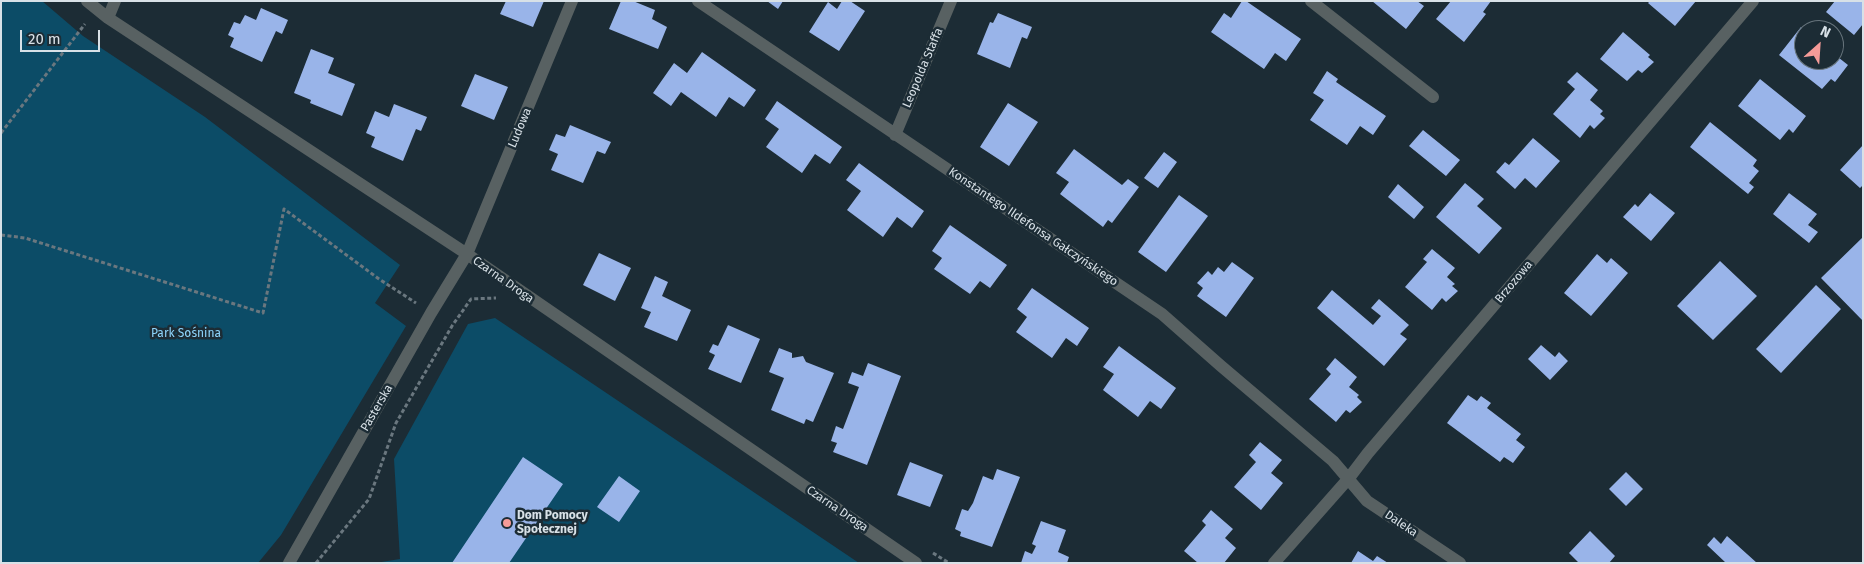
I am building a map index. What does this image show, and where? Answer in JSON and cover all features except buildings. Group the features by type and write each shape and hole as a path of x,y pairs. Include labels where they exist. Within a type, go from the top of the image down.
{"street":[{"name":"Czarna Droga","path":"87,1 108,18 467,254 916,563"},
{"path":"108,18 115,1"},
{"name":"Ludowa","path":"467,254 572,1"},
{"name":"Konstantego Ildefonsa Gałczyńskiego","path":"698,1 1162,314 1333,461 1348,478"},
{"name":"Leopolda Staffa","path":"895,135 951,1"},
{"path":"1311,1 1432,97"},
{"name":"Brzozowa","path":"1274,563 1753,1"},
{"name":"Pasterska","path":"289,563 431,313 467,254"},
{"name":"Daleka","path":"1348,478 1367,501 1460,563"}],"path":[{"path":"1,133 85,26"},
{"path":"1,235 25,238 263,313 284,209 379,279 431,313"},
{"path":"316,563 370,499 396,422 452,326 471,299 499,298"}],"green space":[{"name":"Park Sośnina","path":"1,1 42,1 83,36 205,117 400,265 375,303 406,326 281,535 258,563 1,563"},
{"path":"495,318 859,563 375,563 400,559 394,459 468,324"}],"place":[{"name":"Dom Pomocy Społecznej","path":"507,523"}]}
